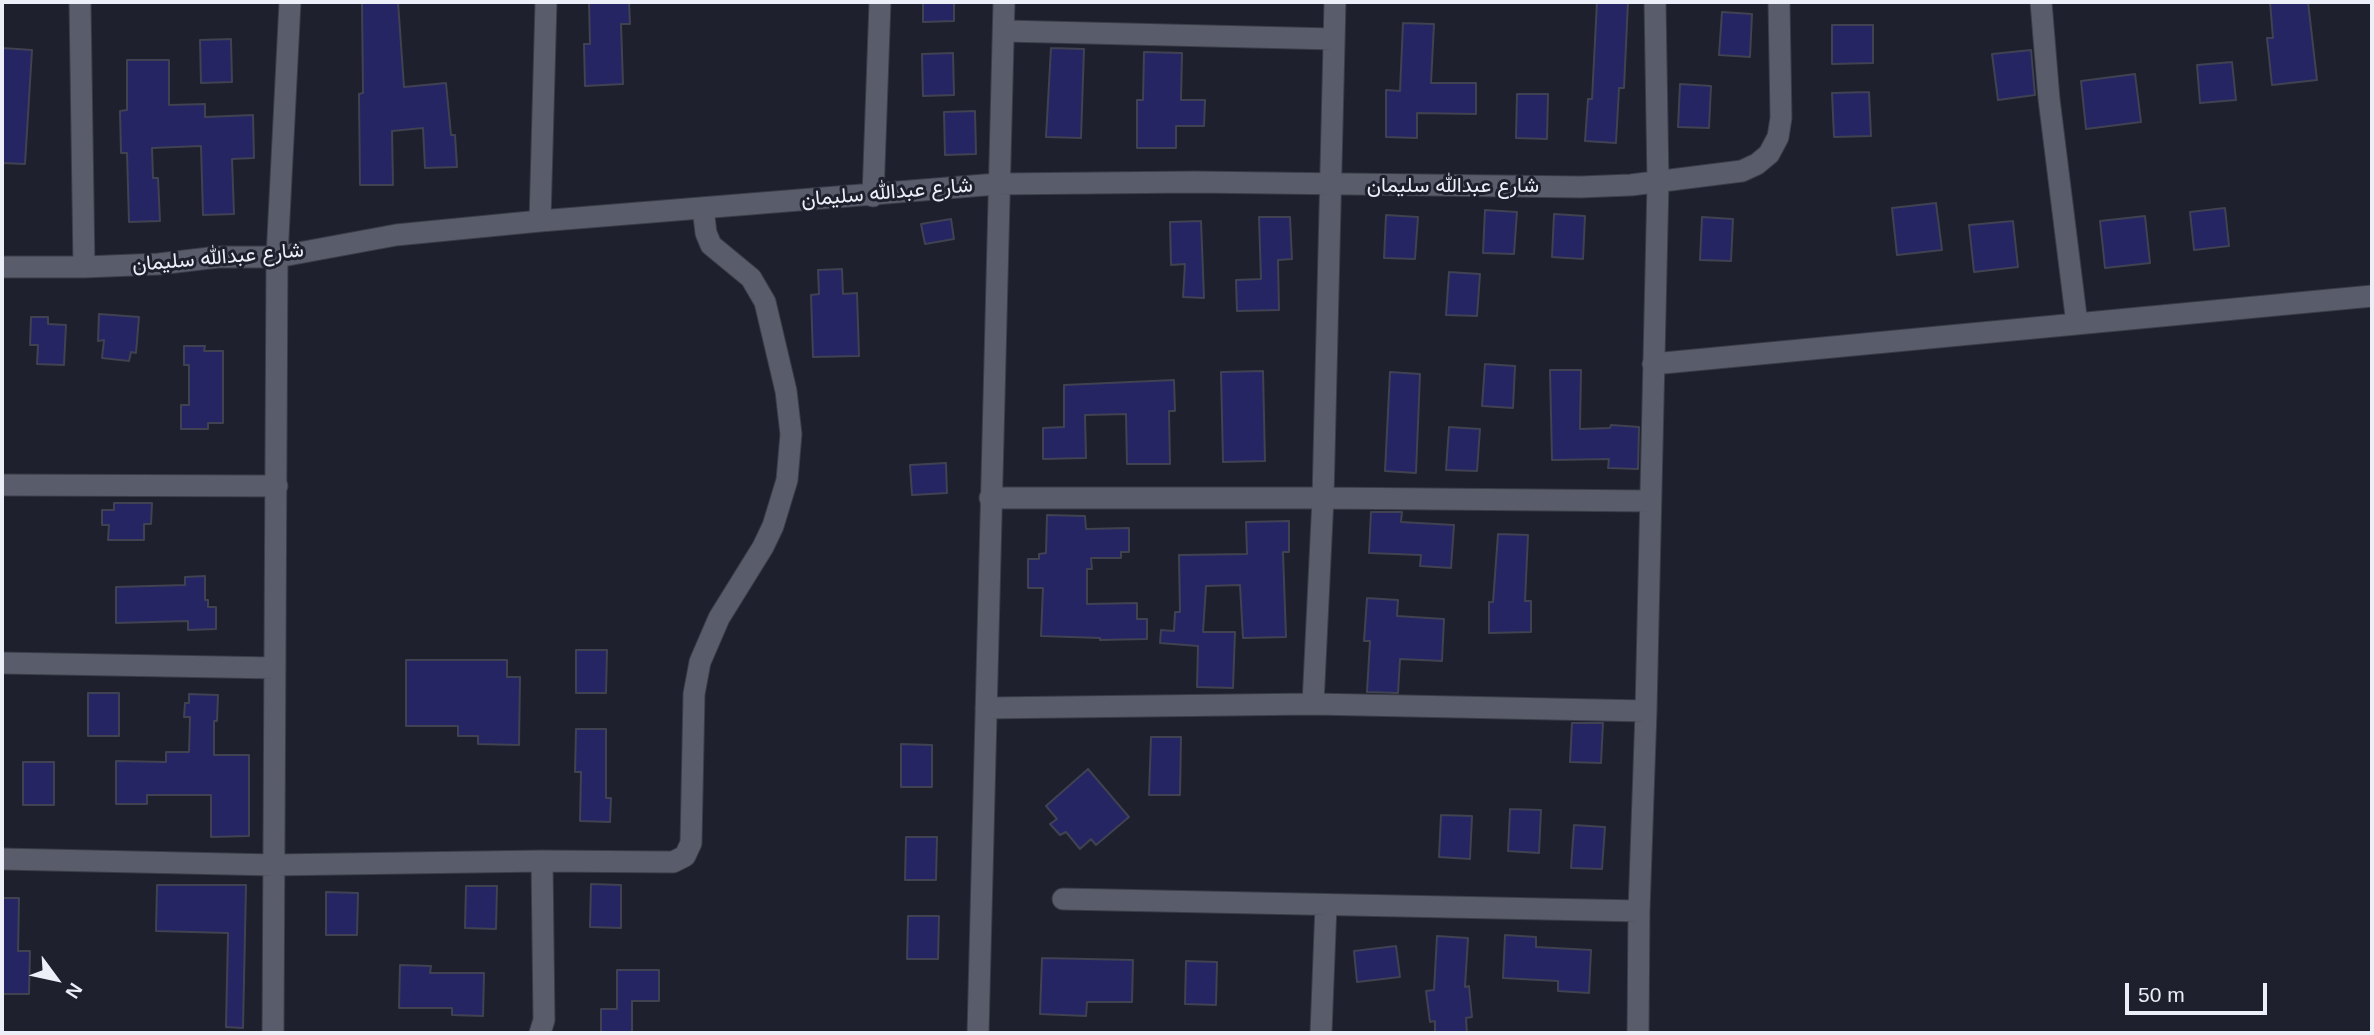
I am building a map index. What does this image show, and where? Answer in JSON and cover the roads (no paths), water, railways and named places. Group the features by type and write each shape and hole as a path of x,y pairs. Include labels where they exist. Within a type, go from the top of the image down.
{"street":[{"path":"80,2 84,267"},
{"path":"273,1033 277,257 290,2"},
{"path":"540,221 545,2"},
{"path":"873,196 880,2"},
{"path":"978,1033 1004,2"},
{"path":"1313,704 1323,498 1335,2"},
{"path":"1638,1033 1658,182 1655,2"},
{"name":"شارع عبدالله سليمان","path":"2,267 84,267 159,264 218,257 277,257 396,235 998,184 1194,182 1329,186 1580,187 1658,182 1742,171 1769,154 1778,137 1781,118 1779,2"},
{"path":"2041,2 2049,99 2077,324"},
{"path":"1005,31 1333,39"},
{"path":"2,859 274,865 673,862 685,856 691,843 694,694 700,662 719,618 773,526 784,492 790,457 789,412 765,302 751,278 720,254 712,244 706,233 703,208"},
{"path":"1653,364 2372,296"},
{"path":"2,485 277,486"},
{"path":"990,498 1650,502"},
{"path":"2,663 275,668"},
{"path":"986,708 1313,704 1646,710"},
{"path":"540,1033 544,1020 542,861"},
{"path":"1063,899 1639,911"},
{"path":"1321,1033 1326,905"}]}
